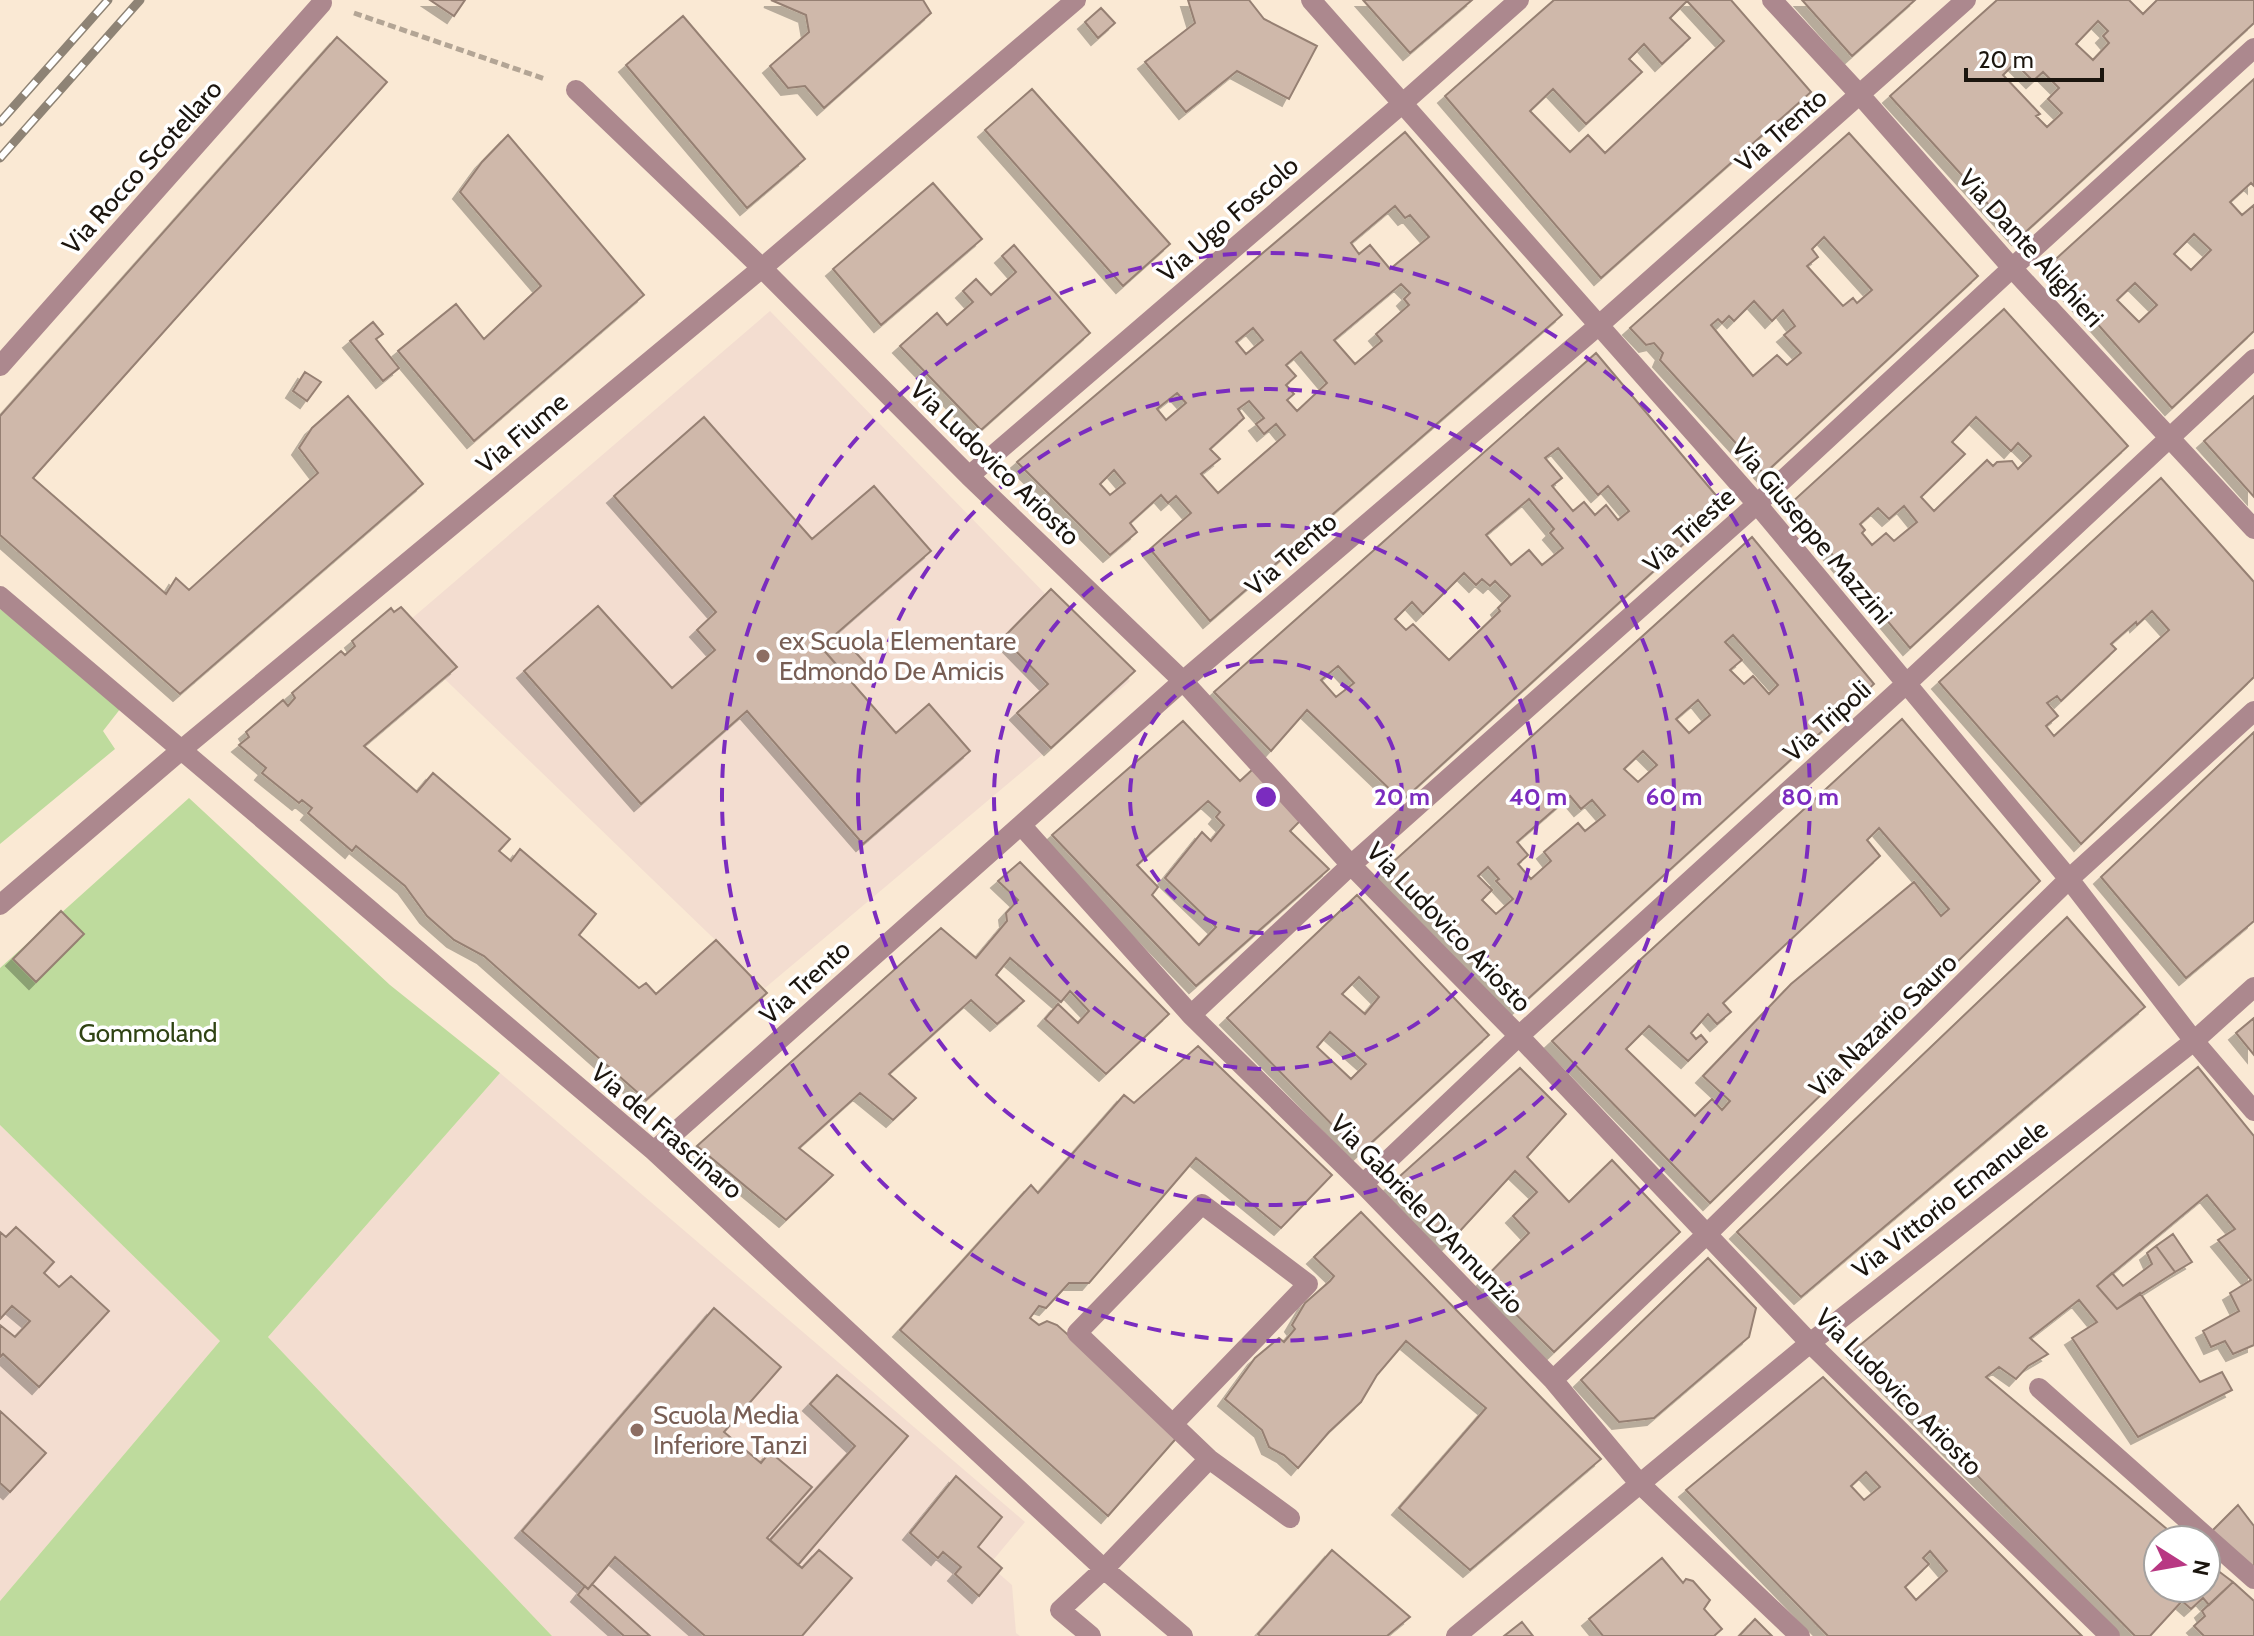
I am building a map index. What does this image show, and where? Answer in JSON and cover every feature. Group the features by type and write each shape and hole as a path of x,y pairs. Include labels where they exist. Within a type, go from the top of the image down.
{"street":[{"name":"Via Fiume","path":"0,905 180,751 762,268 1076,0"},
{"name":"Via Giuseppe Mazzini","path":"1311,0 1757,504 2069,879 2194,1041 2254,1111"},
{"name":"Via Ugo Foscolo","path":"969,476 1519,0"},
{"name":"Via Dante Alighieri","path":"1772,0 2012,268 2254,529"},
{"name":"Via Trento","path":"654,1151 1183,681 1598,326 1966,0"},
{"name":"Via Rocco Scotellaro","path":"0,366 322,3"},
{"name":"Via Trieste","path":"1191,1015 1351,865 1757,504 2254,48"},
{"name":"Via Ludovico Ariosto","path":"576,90 762,268 969,476 1183,681 1351,865 1519,1036 1810,1343 2110,1636"},
{"name":"Via Tripoli","path":"1363,1184 1519,1036 1907,683 2254,359"},
{"path":"0,596 180,751"},
{"name":"Via Nazario Sauro","path":"1553,1380 1708,1233 2069,879 2254,711"},
{"name":"Via del Frascinaro","path":"180,751 654,1151 1104,1569 1183,1636"},
{"name":"Via Gabriele D'Annunzio","path":"1021,825 1191,1015 1363,1184 1553,1380 1639,1483 1800,1636"},
{"name":"Via Vittorio Emanuele","path":"1456,1636 1810,1343 2194,1041 2254,987"},
{"path":"1173,1424 1308,1284 1202,1204 1077,1333 1209,1459 1290,1518"},
{"path":"2039,1388 2254,1579"},
{"path":"1091,1636 1060,1610 1104,1569 1209,1459"}],"path":[{"path":"322,3 576,90"}],"shaded area":[{"name":"ex Scuola Elementare Edmondo De Amicis","path":"770,311 1130,681 765,988 396,632"},
{"name":"Scuola Media Inferiore Tanzi","path":"500,1073 1025,1522 989,1565 1012,1585 1016,1633 1020,1636 552,1636 268,1337"},
{"path":"0,1125 220,1341 0,1601"}],"green space":[{"path":"0,609 124,704 103,731 115,749 0,844"},
{"name":"Gommoland","path":"189,798 390,985 500,1073 268,1337 552,1636 0,1636 0,1601 220,1341 0,1125 0,968"}],"building":[{"path":"430,0 465,0 454,16"},
{"path":"771,0 923,0 931,13 824,108 805,86 788,88 770,66 809,32 806,15"},
{"path":"1188,0 1249,0 1264,19 1317,46 1289,99 1237,71 1186,112 1145,62 1195,23"},
{"path":"1363,0 1472,0 1410,53"},
{"path":"1554,0 1731,0 1811,92 1601,278 1445,96","holes":["1687,1 1724,41 1605,153 1588,135 1570,152 1530,111 1553,89 1586,124 1642,72 1629,59 1644,44 1662,64 1690,38 1670,18"]},
{"path":"1802,0 1915,0 1852,56"},
{"path":"1997,0 2129,0 2143,14 2157,0 2254,0 2254,23 2019,238 1890,96","holes":["2098,21 2108,31 2103,36 2109,43 2093,60 2076,44","2015,63 2033,81 2043,72 2059,88 2048,99 2062,113 2047,127 2036,116 2040,114 2003,75"]},
{"path":"1101,8 1115,23 1098,38 1085,22"},
{"path":"683,16 805,159 747,208 626,65"},
{"path":"337,37 387,82 33,478 166,594 176,578 189,590 318,473 299,448 312,428 348,396 423,484 180,694 0,535 0,416"},
{"path":"2254,79 2254,186 2251,183 2230,202 2242,215 2254,205 2254,331 2172,408 2047,267","holes":["2194,234 2211,250 2191,270 2174,254","2135,283 2157,305 2139,322 2117,300"]},
{"path":"1032,89 1170,244 1123,286 985,130"},
{"path":"1405,132 1562,315 1210,621 1150,549 1191,513 1176,496 1168,503 1161,495 1130,523 1137,532 1110,555 1017,462","holes":["1395,206 1405,218 1410,215 1429,237 1390,269 1370,245 1359,254 1351,243","1401,284 1410,293 1404,299 1409,305 1376,334 1382,341 1355,364 1334,340","1253,328 1263,340 1246,354 1236,342","1301,352 1327,383 1297,411 1287,400 1294,394 1286,385 1296,376 1286,365","1177,393 1186,403 1166,420 1157,409","1249,401 1264,418 1256,424 1264,434 1276,424 1285,435 1218,493 1201,474 1220,459 1210,449 1244,418 1238,409","1114,470 1125,483 1110,495 1100,484"]},
{"path":"1849,133 1978,276 1764,474 1660,360 1663,353 1654,343 1646,345 1630,328","holes":["1824,237 1872,290 1857,303 1853,298 1843,306 1807,266 1818,257 1812,249","1754,301 1772,321 1783,310 1795,326 1784,335 1801,353 1787,365 1777,355 1753,376 1711,325 1718,319 1722,323 1729,316 1734,321"]},
{"path":"508,135 644,295 474,441 398,351 456,304 484,339 541,286 460,192 482,162"},
{"path":"933,183 982,239 881,325 833,269"},
{"path":"1014,245 1090,333 981,430 900,346 937,313 947,325 973,302 963,291 976,279 991,295 1016,272 1002,256"},
{"path":"2004,309 2128,446 1910,648 1790,504","holes":["1976,417 2011,451 2018,443 2031,456 2018,469 2012,461 1997,462 1993,466 1987,460 1934,511 1921,497 1965,454 1952,442","1904,506 1917,522 1894,541 1886,533 1872,545 1862,533 1865,530 1860,524 1878,508 1889,519"]},
{"path":"373,322 383,334 376,339 399,368 383,381 350,341"},
{"path":"1596,353 1725,506 1402,801 1307,710 1271,751 1214,692","holes":["1558,448 1598,495 1608,486 1629,511 1618,520 1606,505 1595,515 1584,502 1573,511 1552,486 1562,478 1545,458","1529,499 1554,529 1550,533 1563,548 1542,565 1529,550 1511,565 1486,535","1464,573 1476,585 1482,579 1490,586 1495,581 1510,596 1498,608 1500,611 1449,660 1413,624 1406,630 1395,619 1412,602 1423,614","1338,666 1354,683 1336,697 1321,680"]},
{"path":"305,372 321,382 307,401 293,391"},
{"path":"2254,396 2254,497 2204,441"},
{"path":"704,417 812,539 874,486 931,551 821,647 896,733 929,704 970,751 863,844 747,711 641,804 524,671 598,606 672,688 715,650 697,630 716,612 614,496"},
{"path":"2161,478 2254,582 2254,677 2081,844 1939,682","holes":["2152,611 2169,630 2054,736 2046,726 2058,716 2047,703 2057,696 2061,701 2116,649 2111,644"]},
{"path":"1752,537 1874,684 1519,1007 1382,872","holes":["1733,635 1778,685 1769,694 1753,676 1744,684 1730,670 1742,660 1725,642","1698,700 1710,715 1689,733 1676,719","1643,751 1657,765 1638,782 1624,769","1570,796 1581,809 1592,800 1605,815 1585,831 1578,823 1544,852 1551,861 1531,879 1518,864 1528,855 1517,842","1488,867 1513,899 1496,914 1482,900 1492,890 1478,876"]},
{"path":"1051,589 1135,671 1051,748 1017,713 1048,684 1003,638"},
{"path":"401,607 457,667 364,746 417,792 433,773 510,839 499,851 511,861 520,849 596,914 579,935 639,988 646,983 656,994 716,940 767,993 646,1100 484,956 454,940 427,916 405,886 356,846 352,851 308,813 312,808 302,800 299,803 262,773 266,768 239,745 249,737 246,732 283,700 288,706 295,698 292,693 341,651 345,655 355,646 352,641 391,608 394,612"},
{"path":"838,633 867,665 850,680 821,647"},
{"path":"1902,719 2040,881 1710,1203 1552,1041","holes":["1879,828 1949,909 1941,916 1914,882 1791,984 1703,1076 1730,1101 1722,1110 1712,1099 1695,1116 1626,1049 1649,1026 1688,1061 1707,1042 1701,1035 1696,1039 1691,1033 1708,1014 1717,1024 1731,1012 1723,1003 1880,856 1867,840"]},
{"path":"1183,721 1240,781 1253,769 1300,821 1290,831 1329,869 1196,986 1052,835","holes":["1208,801 1220,812 1216,817 1224,825 1211,841 1202,832 1165,878 1216,927 1199,945 1152,895 1158,887 1137,865"]},
{"path":"2254,732 2254,921 2186,978 2101,877"},
{"path":"1020,862 1169,1014 1106,1074 1045,1019 1058,1004 1078,1023 1089,1011 1070,991 1061,1002 1010,958 996,975 1024,1001 997,1024 971,1000 889,1074 916,1098 893,1120 860,1093 799,1148 833,1175 786,1220 697,1146 941,928 976,958 1007,921 1006,913 1018,900 998,881"},
{"path":"1357,895 1489,1035 1360,1153 1227,1018","holes":["1359,977 1379,997 1365,1014 1342,994","1330,1032 1366,1064 1351,1079 1317,1047"]},
{"path":"61,911 84,934 36,982 13,959"},
{"path":"2067,917 2145,1007 1801,1297 1737,1232"},
{"path":"2254,1018 2254,1055 2236,1033"},
{"path":"1198,1046 1332,1175 1281,1228 1196,1158 1089,1283 1069,1283 1046,1308 1039,1306 1030,1318 1039,1325 1047,1321 1057,1325 1180,1434 1108,1516 900,1330 1031,1185 1038,1193 1124,1095 1134,1103"},
{"path":"2198,1067 2254,1136 2254,1345 2233,1354 2225,1341 2211,1347 2203,1331 2239,1311 2230,1293 2251,1280 2218,1240 2235,1229 2207,1195 2097,1286 2117,1309 2140,1293 2200,1382 2222,1372 2232,1390 2138,1437 2072,1338 2097,1322 2079,1300 2030,1338 2048,1354 2028,1366 2016,1379 1999,1367 1986,1377 2161,1524 2142,1524 2142,1604 2179,1604 2150,1636 2135,1636 1854,1350"},
{"path":"1520,1068 1566,1114 1527,1157 1569,1202 1612,1160 1680,1232 1554,1352 1482,1281 1529,1233 1513,1216 1537,1192 1515,1171 1448,1244 1390,1185"},
{"path":"1361,1212 1601,1459 1470,1570 1399,1508 1486,1408 1406,1341 1377,1375 1361,1402 1329,1432 1298,1468 1269,1447 1262,1430 1225,1399 1255,1358 1279,1338 1284,1342 1295,1329 1292,1325 1305,1303 1334,1276 1314,1257"},
{"path":"16,1227 54,1262 44,1273 59,1287 71,1276 109,1311 39,1387 3,1354 0,1357 0,1325 15,1337 30,1321 12,1306 0,1319 0,1232 6,1237"},
{"path":"2173,1234 2192,1262 2175,1272 2156,1246"},
{"path":"2156,1246 2175,1272 2117,1309 2097,1286 2112,1273 2123,1286 2152,1264 2147,1253"},
{"path":"1708,1258 1756,1308 1749,1337 1654,1418 1619,1422 1581,1380"},
{"path":"714,1308 781,1367 724,1432 761,1463 770,1452 812,1487 767,1538 802,1568 819,1550 852,1578 802,1636 705,1636 615,1557 588,1589 522,1531"},
{"path":"837,1375 908,1436 798,1565 770,1540 855,1446 810,1404"},
{"path":"1823,1377 2082,1636 1828,1636 1686,1490","holes":["1866,1472 1880,1487 1864,1500 1851,1486","1930,1551 1947,1571 1916,1600 1905,1587 1929,1564 1923,1558"]},
{"path":"0,1411 46,1453 10,1492 0,1483"},
{"path":"956,1476 1002,1517 978,1547 1002,1568 979,1596 955,1574 961,1567 943,1552 938,1558 910,1533"},
{"path":"2238,1505 2254,1526 2254,1568 2222,1540 2222,1524 2219,1524"},
{"path":"1332,1550 1410,1617 1387,1636 1260,1636 1258,1634"},
{"path":"1662,1558 1683,1583 1686,1579 1693,1581 1710,1600 1704,1609 1722,1629 1714,1636 1603,1636 1589,1619"},
{"path":"2222,1574 2233,1582 2222,1593"},
{"path":"2233,1582 2254,1601 2254,1636 2204,1636 2194,1626 2205,1616 2202,1611 2209,1604 2222,1604 2222,1592"},
{"path":"592,1584 650,1636 624,1636 578,1595 585,1586 588,1589"},
{"path":"1755,1619 1772,1636 1739,1636"},
{"path":"1522,1622 1533,1636 1504,1636"}],"railway":[{"path":"0,122 108,0"},
{"path":"0,158 140,0"}],"place":[{"name":"ex Scuola Elementare Edmondo De Amicis","path":"763,656"},
{"name":"Scuola Media Inferiore Tanzi","path":"637,1430"}]}
